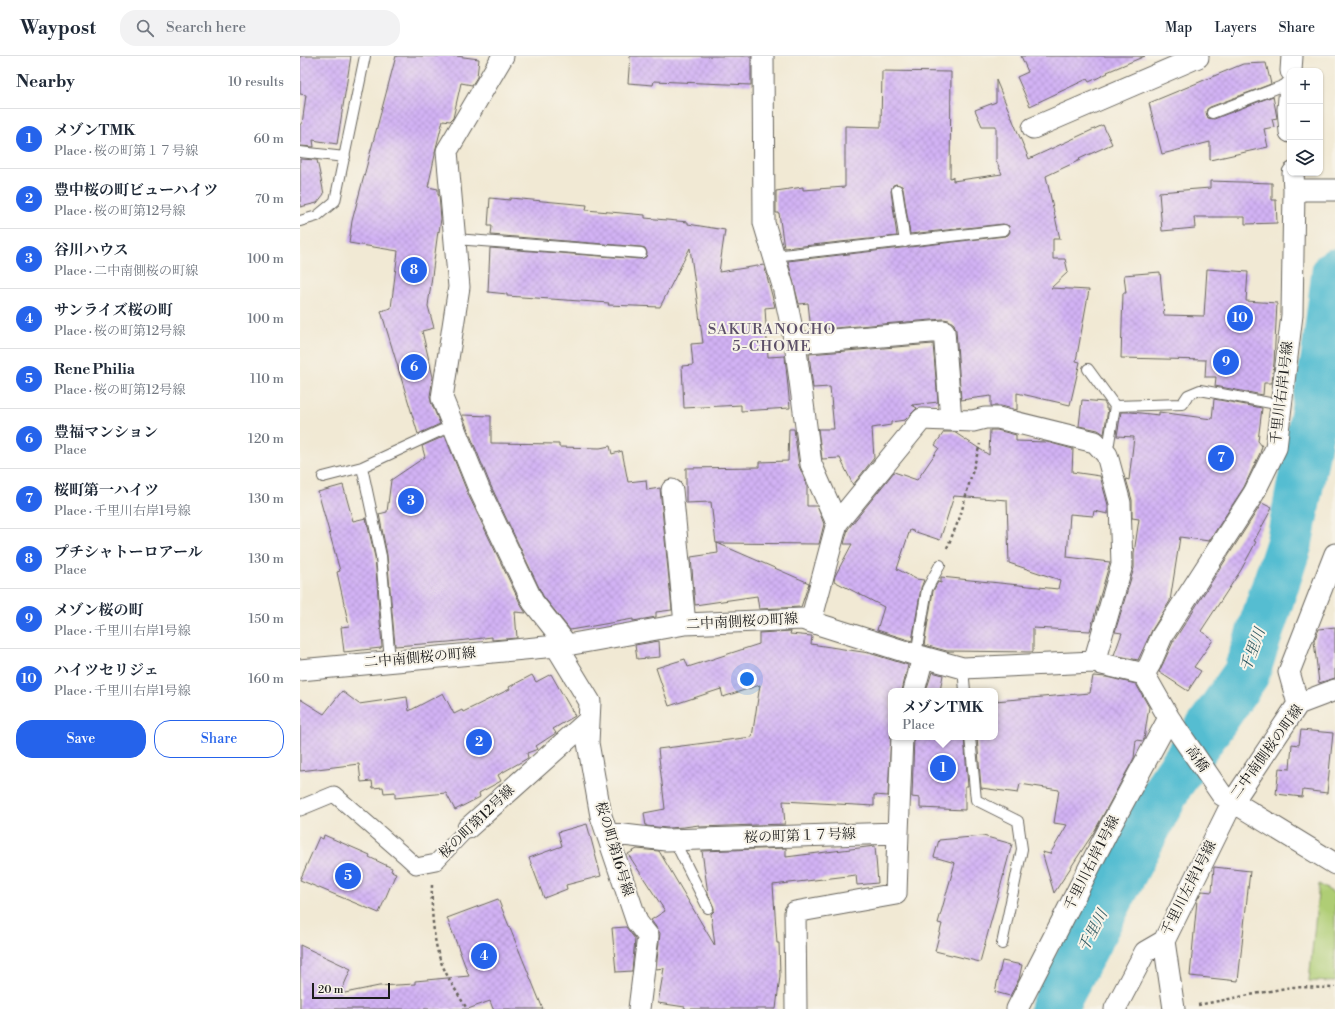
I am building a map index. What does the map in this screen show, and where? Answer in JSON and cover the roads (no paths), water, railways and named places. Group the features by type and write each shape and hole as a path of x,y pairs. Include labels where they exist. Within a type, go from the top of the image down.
{"street":[{"name":"桜の町第16号線","path":"503,56 447,150 459,287 442,398 479,489 533,602 562,646 590,702 588,743 601,816 637,922 648,936 638,1009"},
{"path":"763,56 764,223 783,286 795,343 811,464 836,523"},
{"path":"1033,128 1198,56"},
{"path":"1291,68 1292,56"},
{"path":"1293,181 1335,190"},
{"name":"千里川右岸1号線","path":"1144,674 1162,636 1254,492 1276,448 1292,315 1293,181"},
{"path":"795,343 944,331 950,420"},
{"path":"811,622 836,523 922,419 973,421 985,418 998,418 1095,442 1107,455 1120,503 1122,565 1094,662"},
{"path":"672,490 685,624"},
{"path":"1298,704 1289,672 1335,554"},
{"name":"二中南側桜の町線","path":"300,670 562,646 685,624 802,619 919,656 963,668 1094,662 1144,674"},
{"path":"914,688 919,656"},
{"path":"1144,674 1171,720"},
{"name":"二中南側桜の町線","path":"1227,799 1298,704 1335,690"},
{"name":"桜の町第12号線","path":"300,808 334,794 416,866 436,862 468,828 589,720"},
{"name":"千里川右岸1号線","path":"1017,1009 1110,827 1171,720"},
{"name":"高橋","path":"1171,720 1227,799"},
{"path":"796,1009 795,912 896,894 902,740"},
{"path":"1227,799 1335,864"},
{"name":"千里川左岸1号線","path":"1115,1009 1145,952 1164,941 1227,799"},
{"name":"桜の町第１７号線","path":"607,833 666,840 898,833"},
{"path":"1164,941 1174,1009"}],"lane":[{"path":"300,221 317,216 335,201 365,56"},
{"path":"1212,113 1287,84"},
{"path":"300,152 344,157"},
{"path":"897,190 905,242"},
{"path":"774,256 1004,230"},
{"path":"455,239 641,253"},
{"path":"1088,369 1115,406 1107,455"},
{"path":"1115,406 1182,404 1188,395 1200,390 1281,405"},
{"path":"323,477 362,467 453,425"},
{"path":"362,467 382,556 390,661"},
{"path":"919,656 927,589 940,565"},
{"path":"963,668 965,688"},
{"path":"970,740 976,800 1018,821 1022,849 1002,944"},
{"path":"674,840 708,908"}],"waterway":[{"name":"千里川","path":"1053,1009 1170,784 1246,674 1289,544 1324,360 1335,272"}],"place":[{"name":"プチシャトーロアール","path":"414,270"},
{"name":"ハイツセリジェ","path":"1240,318"},
{"name":"メゾン桜の町","path":"1226,362"},
{"name":"豊福マンション","path":"414,367"},
{"name":"桜町第一ハイツ","path":"1221,458"},
{"name":"谷川ハウス","path":"411,501"},
{"name":"豊中桜の町ビューハイツ","path":"479,742"},
{"name":"メゾンTMK","path":"943,768"},
{"name":"Rene Philia","path":"348,876"},
{"name":"サンライズ桜の町","path":"484,956"}],"district":[{"name":"SAKURANOCHO 5-CHOME","path":"772,338"}]}
